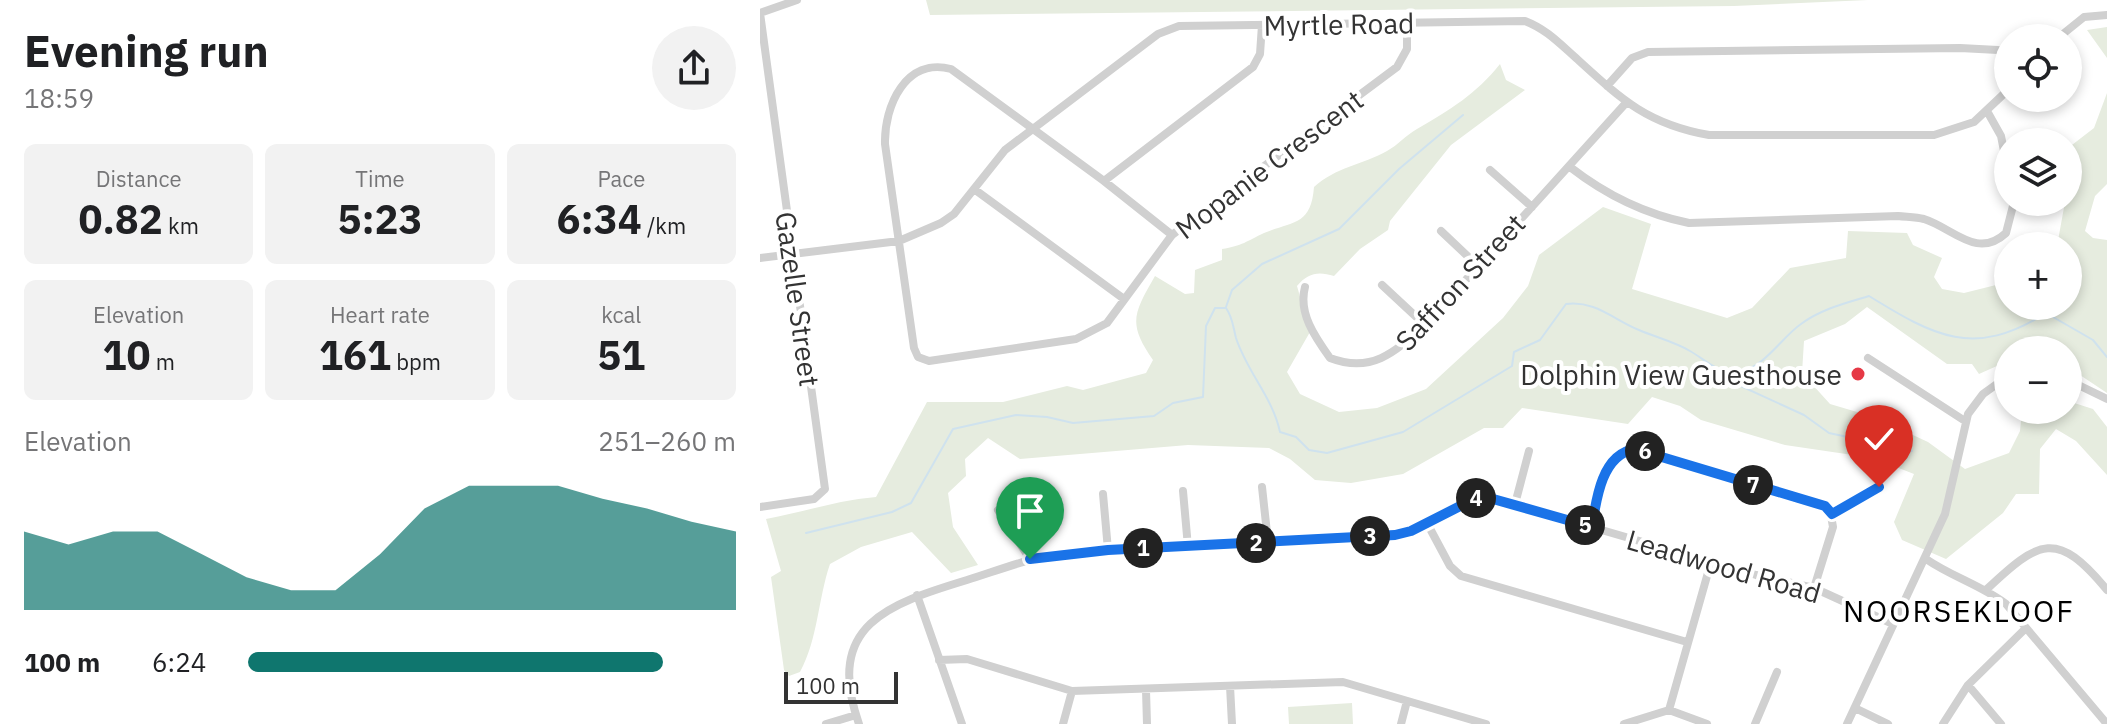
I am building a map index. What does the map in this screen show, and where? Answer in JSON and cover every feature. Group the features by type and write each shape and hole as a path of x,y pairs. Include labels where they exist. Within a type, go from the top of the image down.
{"street":[{"path":"760,13 797,0"},
{"name":"Gazelle Street","path":"760,13 825,489 814,499 760,507"},
{"path":"2075,24 2084,17 2107,15"},
{"name":"Myrtle Road","path":"760,258 899,241 941,223 954,214 1005,150 1166,31 1179,26 1525,21 1546,30 1625,104 1650,119 1679,130 1709,135 1934,135 1966,127 1994,104"},
{"name":"Mopanie Crescent","path":"899,241 914,348 925,361 1076,339 1107,323 1172,235 1393,71 1407,49 1407,24"},
{"path":"1104,181 1253,67 1260,54 1262,25"},
{"path":"1607,86 1632,58 1648,52 1994,50"},
{"path":"899,241 884,129 896,95 916,72 937,65 951,69 1033,128 1172,235"},
{"name":"Saffron Street","path":"1305,287 1302,299 1309,326 1330,358 1366,365 1388,358 1425,325 1625,104"},
{"path":"1987,111 1997,128"},
{"path":"1570,167 1614,198 1665,218 1689,223 1898,216 1923,219 1971,245 1992,242 2006,233 2010,216"},
{"path":"1490,170 1532,207"},
{"path":"974,189 1124,299"},
{"path":"1441,231 1478,266"},
{"path":"1382,285 1425,325"},
{"path":"1868,358 1965,421"},
{"path":"1847,724 1945,514 1965,421 1983,394 1994,386"},
{"path":"2082,387 2107,399"},
{"path":"1592,527 1610,462 1621,453 1635,449 1825,506 1832,514 1833,527 1814,588"},
{"path":"1515,504 1529,451"},
{"path":"1262,487 1268,542"},
{"path":"1832,514 1879,487"},
{"path":"1183,491 1188,547"},
{"path":"1103,494 1108,550"},
{"name":"Leadwood Road","path":"857,720 849,684 849,667 859,634 881,612 917,595 1030,559 1108,550 1395,535 1476,498 1515,504 1711,562 1814,588 1893,624"},
{"path":"998,510 1030,559"},
{"path":"1427,523 1450,566 1461,576 1687,642"},
{"path":"1987,589 2018,560 2042,548 2053,548 2078,559 2107,590"},
{"path":"1926,559 1956,578 1987,589 2026,628 2107,724"},
{"path":"1669,710 1711,562"},
{"path":"917,595 962,724"},
{"path":"1943,724 1968,685 2026,628"},
{"path":"939,660 967,659 1072,691 1343,682 1486,724"},
{"path":"1755,724 1777,672"},
{"path":"1968,685 2001,724"},
{"path":"1230,686 1232,724"},
{"path":"1146,690 1147,724"},
{"path":"1063,724 1072,691"},
{"path":"1401,724 1407,701"},
{"path":"1855,708 1888,724"},
{"path":"1624,724 1669,710 1707,724"},
{"path":"826,724 857,720"}],"shaded area":[{"path":"926,0 1868,0 1734,6 930,15"},
{"path":"2107,27 2107,58 2087,30"},
{"path":"1500,64 1506,80 1525,90 1451,145 1390,221 1388,230 1360,249 1334,276 1314,274 1297,286 1310,332 1287,372 1300,394 1339,412 1377,408 1426,389 1503,318 1528,286 1539,255 1603,207 1651,224 1632,289 1727,318 1752,308 1790,268 1846,258 1848,231 1907,233 1913,245 1942,258 1934,277 1942,289 1964,293 1994,286 1994,320 2082,320 2082,232 2060,232 2062,216 2082,216 2082,137 2094,128 2107,93 2107,184 2095,196 2085,231 2093,238 2107,240 2107,393 2082,376 2082,336 1994,336 1994,367 1979,374 1972,364 1947,364 1867,307 1845,324 1804,341 1802,373 1830,404 1874,417 1928,442 1965,469 2009,453 2021,424 2082,424 2082,405 2093,409 2107,427 2107,475 2076,441 2056,429 2040,449 2039,494 2016,494 2003,513 1946,559 1902,540 1894,522 1914,474 1873,458 1785,445 1701,420 1680,406 1652,397 1628,424 1522,408 1503,428 1484,428 1403,474 1351,483 1315,480 1290,459 1269,448 1188,445 1020,459 988,438 965,459 966,476 948,493 953,527 978,565 951,573 912,532 861,547 830,564 806,659 800,672 789,676 784,670 771,577 781,571 766,519 876,497 927,402 1003,402 1067,386 1083,390 1146,373 1153,360 1139,336 1136,318 1155,276 1185,294 1194,293 1195,270 1222,260 1222,249 1240,245 1299,220 1309,209 1314,187 1322,180 1391,149 1482,84"},
{"path":"1352,703 1353,724 1289,724 1288,707"}],"waterway":[{"path":"1226,307 1232,290 1262,264 1339,229 1399,169 1463,115"},
{"path":"806,533 892,512 911,503 953,429 1016,415 1073,423 1154,416 1173,403 1203,397 1206,326 1215,308 1226,308 1241,350 1272,408 1280,432 1296,437 1309,450 1327,453 1403,432 1512,366 1514,352 1540,340 1566,304 1595,308 1684,348 1719,369 1732,372 1757,365 1794,330 1817,314 1869,296 1914,322 1955,337 1997,335 2046,313 2093,340 2107,357"},
{"path":"1721,372 1732,382 1804,415 1829,433 1912,451"}],"place":[{"name":"Dolphin View Guesthouse","path":"1858,374"}],"district":[{"name":"NOORSEKLOOF","path":"1959,610"}],"route":[{"path":"1030,559 1062,553 1395,535 1411,531 1476,498 1486,497 1592,527 1610,462 1621,453 1635,449 1825,506 1832,514 1879,487"}]}
